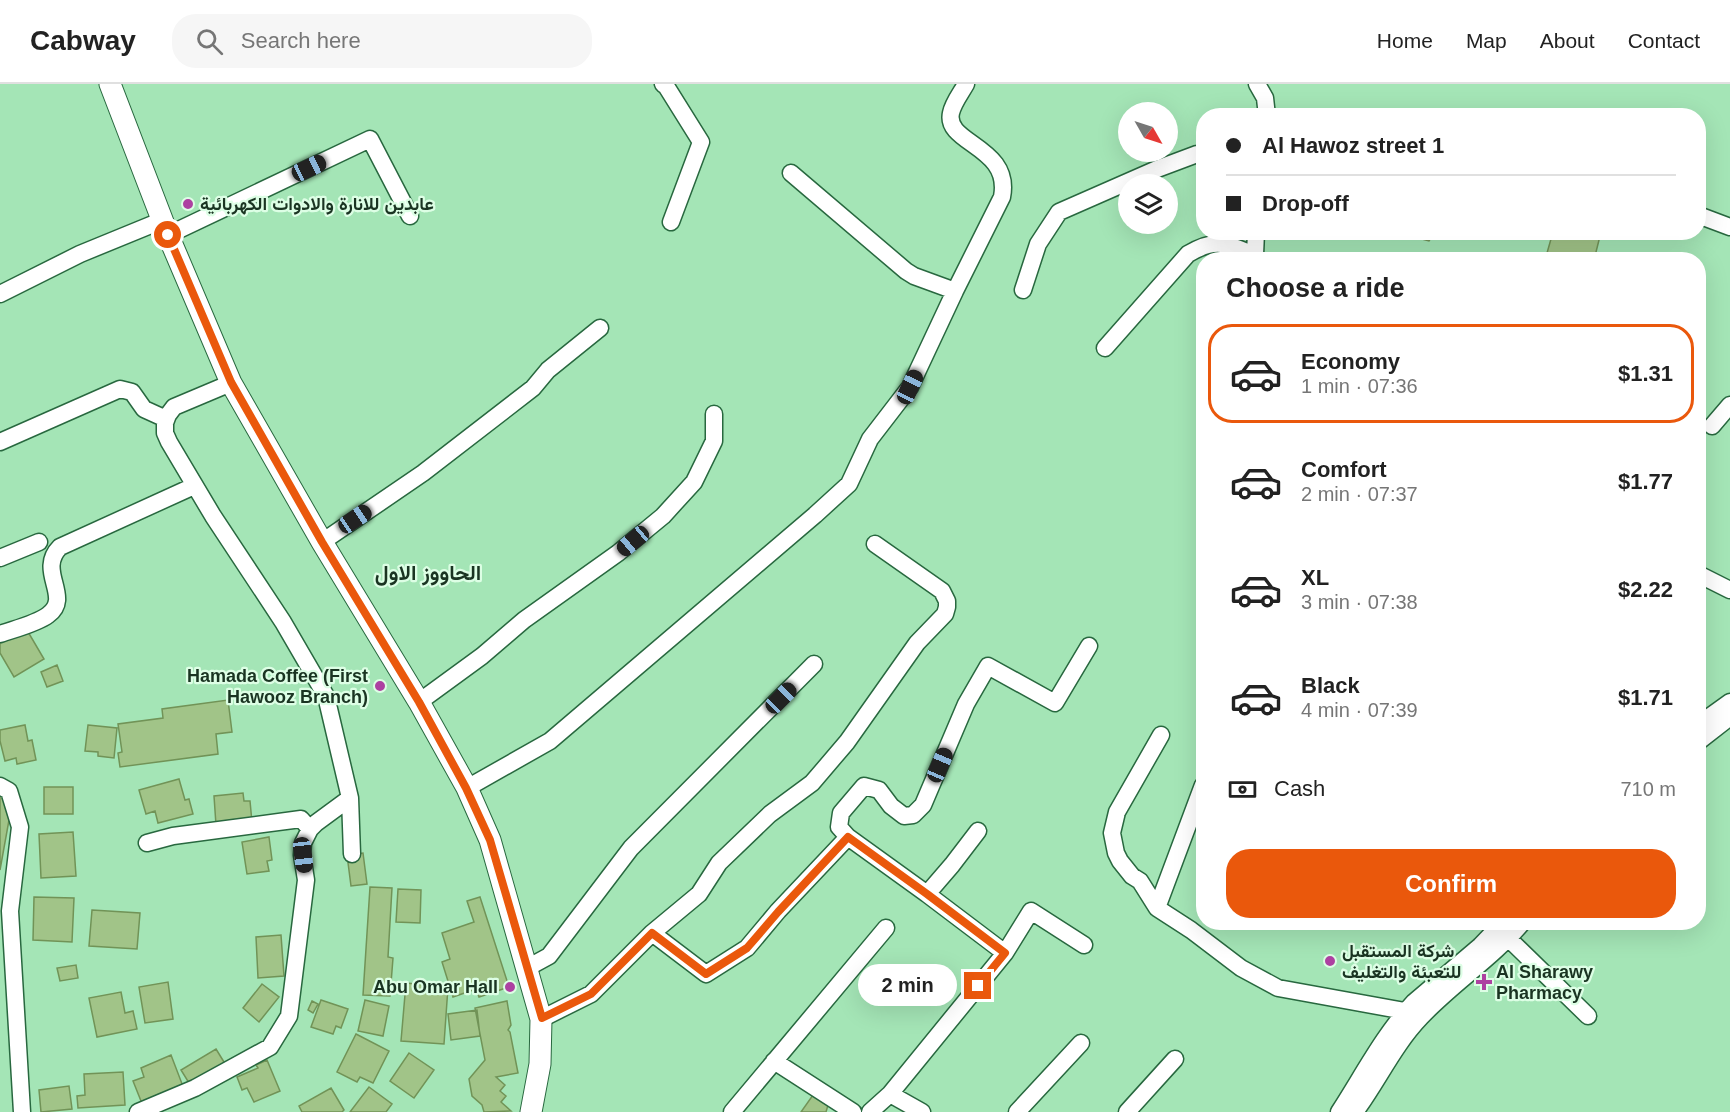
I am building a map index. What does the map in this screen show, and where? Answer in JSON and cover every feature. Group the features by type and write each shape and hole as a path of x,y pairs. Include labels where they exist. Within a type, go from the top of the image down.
{"main road":[{"path":"110,84 165,228 231,382 322,542 419,702 466,788 490,840 542,1018 540,1064 531,1112"}],"street":[{"path":"663,84 701,142 671,222"},
{"path":"466,788 550,741 842,491 854,476 870,439 910,387 1004,189 998,166 989,156 957,132 951,124 951,110 966,84"},
{"path":"1257,84 1265,98 1266,108"},
{"path":"0,294 80,254 165,228 370,139 410,216"},
{"path":"1023,290 1038,244 1059,212 1196,154"},
{"path":"791,173 906,272 955,291"},
{"path":"1706,218 1730,227"},
{"path":"1105,348 1188,254 1202,245 1220,242 1243,252"},
{"path":"322,542 423,473 533,388 548,370 600,328"},
{"path":"231,382 178,405 171,411 166,419 166,438 194,486 283,621 326,696 350,798 352,854"},
{"path":"0,442 120,389 132,392 144,409 166,419"},
{"path":"1712,426 1730,405"},
{"path":"419,702 482,656 524,620 618,554 663,516 694,482 714,441 714,414"},
{"path":"0,634 44,618 53,611 58,597 51,573 51,563 60,547 194,486"},
{"path":"0,558 39,542"},
{"path":"542,1018 591,994 652,933 699,894 719,862 770,814 813,783 847,742 917,643 945,614 947,600 942,591 875,544"},
{"path":"1706,578 1730,590"},
{"path":"1005,953 848,837 839,827 841,813 864,786 879,790 891,807 903,816 913,815 923,805 966,704 988,666 1055,703 1089,646"},
{"path":"527,968 549,956 631,848 814,664"},
{"path":"1706,719 1730,702"},
{"path":"1706,736 1730,717"},
{"path":"1161,735 1117,812 1112,833 1120,861 1132,876 1140,881 1157,908 1191,930 1241,969 1278,988 1405,1011"},
{"path":"0,786 9,790 20,827 10,911 22,1112"},
{"path":"138,1112 195,1088 270,1047 289,1016 306,880 303,843 310,829 350,798"},
{"path":"1157,908 1196,804"},
{"path":"147,843 173,836 301,819 310,829"},
{"path":"927,894 952,866 978,831"},
{"path":"652,933 706,974 747,948 848,837"},
{"path":"870,1112 890,1094 1005,953 1031,910 1084,945"},
{"path":"732,1112 886,928"},
{"path":"1339,1112 1405,1011 1495,930"},
{"path":"1355,1112 1396,1048 1421,1017 1516,930"},
{"path":"1509,939 1588,1016"},
{"path":"1017,1112 1081,1043"},
{"path":"1127,1112 1175,1059"},
{"path":"774,1061 853,1112"},
{"path":"890,1094 922,1112"}],"building":[{"path":"1551,240 1599,240 1596,252 1547,252"},
{"path":"24,625 44,659 14,677 0,653 0,639"},
{"path":"57,665 63,681 47,687 41,672"},
{"path":"228,700 232,732 216,734 218,754 120,767 118,753 122,752 118,724 163,718 162,709"},
{"path":"25,725 28,741 32,740 36,760 17,764 16,758 5,761 0,730"},
{"path":"88,725 117,728 114,758 98,756 98,752 85,751"},
{"path":"179,779 185,800 189,799 193,814 158,823 155,811 146,814 139,790"},
{"path":"44,787 73,787 73,814 44,814"},
{"path":"0,792 16,816 9,820 0,870"},
{"path":"243,793 244,801 250,801 252,822 216,825 214,796"},
{"path":"73,832 76,876 41,878 39,834"},
{"path":"269,837 272,860 267,861 269,871 247,874 242,842"},
{"path":"363,853 367,884 351,886 347,855"},
{"path":"370,887 392,888 388,957 393,958 390,996 363,995"},
{"path":"398,889 421,890 420,923 396,922"},
{"path":"34,897 74,898 72,942 33,940"},
{"path":"480,897 509,987 479,997 476,989 453,997 442,962 450,959 442,933 474,922 467,901"},
{"path":"92,910 140,913 137,949 89,946"},
{"path":"281,935 284,976 258,978 256,937"},
{"path":"76,965 78,978 60,981 57,968"},
{"path":"168,982 173,1019 145,1023 139,987"},
{"path":"406,983 448,987 444,1044 401,1041"},
{"path":"262,984 279,997 259,1022 243,1008"},
{"path":"121,992 125,1013 133,1011 137,1029 97,1037 89,998"},
{"path":"321,1000 348,1009 341,1028 336,1026 333,1034 311,1027"},
{"path":"365,1000 389,1006 383,1036 358,1031"},
{"path":"312,1001 318,1004 313,1013 308,1010"},
{"path":"507,1001 511,1025 508,1030 518,1073 496,1077 505,1085 500,1091 506,1096 501,1102 511,1111 484,1112 482,1105 472,1096 469,1079 485,1060 475,1008"},
{"path":"477,1010 480,1036 451,1040 448,1014"},
{"path":"356,1034 389,1051 373,1083 360,1077 357,1082 337,1072"},
{"path":"216,1049 232,1075 197,1096 181,1070"},
{"path":"409,1053 434,1070 414,1098 390,1081"},
{"path":"171,1055 184,1089 143,1106 133,1081 144,1077 141,1068"},
{"path":"267,1060 280,1091 254,1102 247,1088 242,1090 237,1077 258,1068 256,1065"},
{"path":"123,1072 125,1105 78,1108 77,1096 85,1095 84,1074"},
{"path":"69,1086 72,1109 41,1112 39,1090"},
{"path":"369,1087 392,1104 386,1112 350,1112"},
{"path":"331,1088 344,1110 342,1112 302,1112 299,1106"},
{"path":"813,1095 828,1105 826,1112 801,1112"}],"place":[{"name":"عابدين للانارة والادوات الكهربائية","path":"188,204"},
{"name":"Hamada Coffee (First Hawooz Branch)","path":"380,686"},
{"name":"شركة المستقبل للتعبئة والتغليف","path":"1330,961"},
{"name":"Al Sharawy Pharmacy","path":"1484,982"},
{"name":"Abu Omar Hall","path":"510,987"}],"district":[{"name":"الحاووز الاول","path":"428,573"}],"route":[{"path":"168,235 231,382 322,542 419,702 466,788 490,840 542,1018 591,994 652,933 706,974 747,948 848,837 1005,953 978,986"}]}
